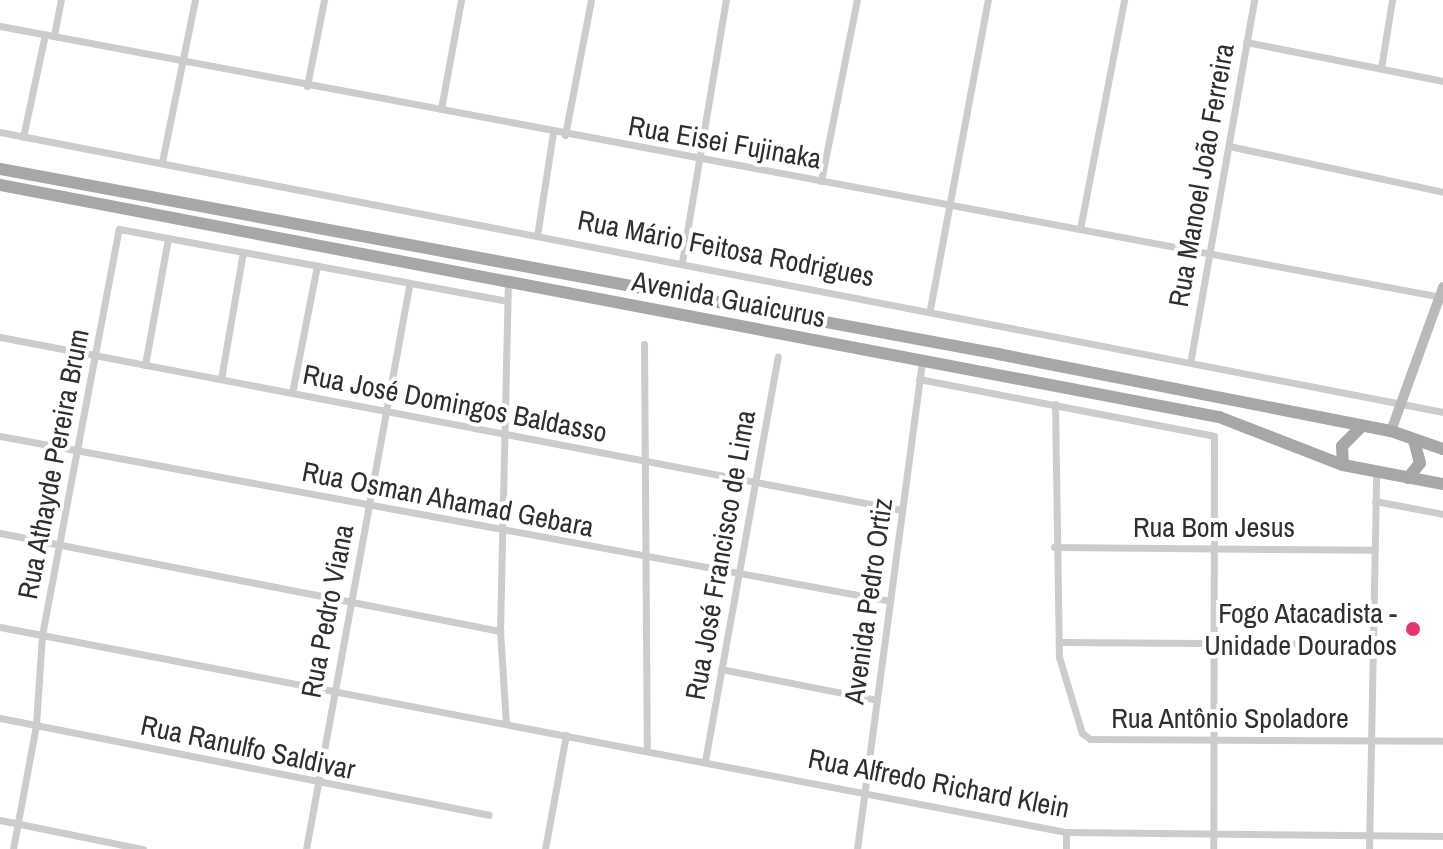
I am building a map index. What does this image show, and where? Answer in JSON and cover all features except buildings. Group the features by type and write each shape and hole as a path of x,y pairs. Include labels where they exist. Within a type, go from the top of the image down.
{"main road":[{"name":"Avenida Guaicurus","path":"0,169 1360,428 1391,431 1443,449"},
{"name":"Avenida Guaicurus","path":"0,185 1219,417 1343,465 1376,474 1443,484"},
{"path":"1343,465 1342,446 1360,428"},
{"path":"1408,478 1420,463 1414,441"}],"street":[{"path":"54,35 61,0"},
{"path":"162,162 195,0"},
{"path":"307,86 324,0"},
{"path":"441,109 461,0"},
{"path":"565,135 591,0"},
{"path":"682,262 726,0"},
{"path":"930,309 988,0"},
{"path":"1080,229 1124,0"},
{"name":"Rua Manoel João Ferreira","path":"1191,358 1254,0"},
{"path":"1381,68 1392,0"},
{"path":"821,181 857,2"},
{"name":"Rua Eisei Fujinaka","path":"0,26 553,133 1442,294"},
{"path":"23,137 45,34"},
{"path":"1246,42 1443,81"},
{"name":"Rua Mário Feitosa Rodrigues","path":"0,132 1191,358 1443,412"},
{"path":"537,236 553,133"},
{"path":"1229,146 1443,192"},
{"name":"Rua Athayde Pereira Brum","path":"13,849 36,725 42,635 119,229 168,239"},
{"path":"145,365 168,239 317,265 409,286 506,301"},
{"path":"221,379 243,252"},
{"path":"292,393 317,265"},
{"path":"506,724 500,631 508,281"},
{"name":"Rua Pedro Viana","path":"306,849 369,507 382,410 409,286"},
{"path":"1391,431 1442,294"},
{"name":"Rua José Domingos Baldasso","path":"0,337 902,510"},
{"path":"644,344 640,462 647,750"},
{"name":"Rua José Francisco de Lima","path":"705,761 778,357"},
{"name":"Avenida Pedro Ortiz","path":"857,849 922,360"},
{"path":"919,379 1211,433 1217,441 1213,849"},
{"path":"1055,404 1054,547 1059,642 1374,644"},
{"name":"Rua Osman Ahamad Gebara","path":"0,436 501,533 890,601"},
{"path":"1369,849 1376,474"},
{"path":"1375,501 1443,514"},
{"path":"0,533 500,631"},
{"name":"Rua Bom Jesus","path":"1054,547 1374,550"},
{"path":"0,627 334,691"},
{"name":"Rua Antônio Spoladore","path":"1059,642 1075,724 1090,739 1443,741"},
{"path":"721,669 877,700"},
{"name":"Rua Alfredo Richard Klein","path":"334,691 865,790 1066,832 1443,836"},
{"name":"Rua Ranulfo Saldivar","path":"0,718 318,786 488,815"},
{"path":"545,849 566,735"},
{"path":"0,820 143,849"},
{"path":"1066,832 1066,849"}],"place":[{"name":"Fogo Atacadista - Unidade Dourados","path":"1413,629"}]}
